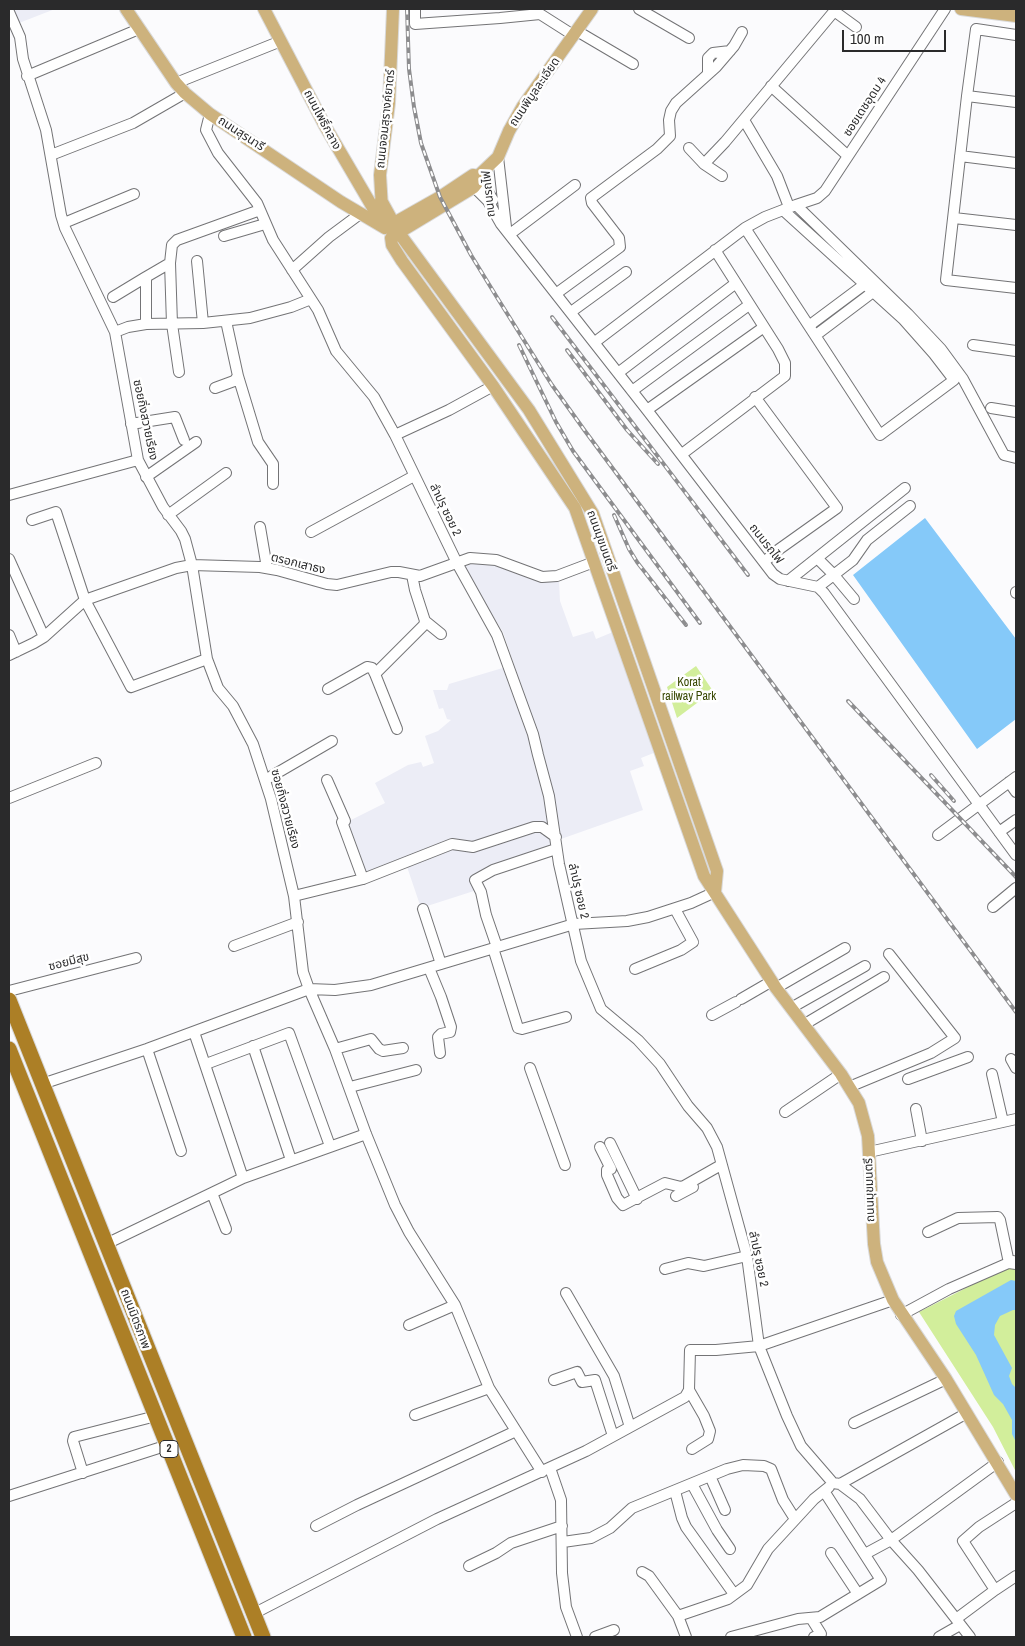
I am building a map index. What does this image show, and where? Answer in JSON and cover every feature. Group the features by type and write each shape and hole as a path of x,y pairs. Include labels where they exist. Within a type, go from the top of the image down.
{"highway":[{"name":"ถนนมิตรภาพ","path":"9,1000 263,1637"},
{"name":"ถนนมิตรภาพ","path":"9,1049 244,1637"},
{"path":"236,1620 253,1614"}],"main road":[{"name":"ถนนสุรนารี","path":"126,9 176,84 210,114 341,202 392,230"},
{"name":"ถนนโพธิ์กลาง","path":"264,9 325,126 359,186 392,230"},
{"name":"ถนนจอมสุรางค์ยาตร์","path":"392,230 381,200 380,175 389,104 393,9"},
{"name":"ถนนพิบูลละเอียด","path":"392,230 476,181 498,157 509,131 524,106 592,9"},
{"path":"961,9 990,11 1016,16"},
{"path":"341,202 356,194 359,186 371,182 380,175"},
{"name":"ถนนมุขมนตรี","path":"392,230 392,245 402,261 493,386 576,508 704,876 774,984 805,1024 859,1103 865,1122 869,1152 872,1227 877,1262 893,1300 901,1315 946,1379 998,1462 1016,1495"},
{"name":"ถนนมุขมนตรี","path":"392,230 530,410 593,514 717,871 715,892"},
{"path":"515,419 530,410"},
{"path":"594,562 605,553"}],"street":[{"path":"415,9 415,24 540,14 633,64"},
{"path":"639,9 689,38"},
{"name":"ซอยเดชอุดม 4","path":"595,342 745,228 766,217 817,198 825,191 945,9"},
{"path":"704,164 744,120 835,10 856,27"},
{"name":"ซอยกิ่งสวายเรียง","path":"9,12 20,37 27,76 46,130 64,223 115,332 138,460 168,515 181,531 192,565 207,659 218,688 233,706 253,744 265,780 294,896 304,972 309,989 335,1049 366,1134 395,1205 409,1232 455,1305 489,1388 516,1431 546,1470 561,1500 562,1574 566,1607 577,1637"},
{"path":"27,76 139,29"},
{"path":"1016,35 976,29 966,96 946,280 1016,288"},
{"path":"557,293 620,247 619,238 592,203 591,198 657,150 670,136 669,120 676,103 716,67 730,51 742,32"},
{"path":"176,84 281,41"},
{"path":"771,86 848,156"},
{"path":"51,155 133,123 185,93"},
{"path":"966,96 1016,102"},
{"name":"ลำปรุ ซอย 2","path":"210,114 206,130 218,153 257,203 273,240 311,299 325,324 336,351 374,397 395,435 457,563 497,635 537,748 556,837 556,849 581,961 601,1009 638,1040 660,1064 688,1106 707,1128 717,1146 747,1256 759,1346 787,1416 802,1446 837,1484 860,1499 962,1628"},
{"path":"744,120 777,176 789,208 873,292 903,319 954,380 880,435 745,228"},
{"path":"689,148 704,164 722,176"},
{"path":"960,156 1016,163"},
{"name":"ถนนรถไฟ","path":"498,157 508,231"},
{"name":"ถนนรถไฟ","path":"476,181 492,198 508,231 773,574 780,579 818,587"},
{"path":"508,231 575,185"},
{"path":"64,223 134,194"},
{"path":"789,208 908,314 941,349 963,379 1004,455 1016,458"},
{"path":"179,372 172,324 170,249 172,245 177,240 260,210"},
{"path":"292,270 360,214"},
{"path":"954,218 1016,225"},
{"path":"224,236 265,224"},
{"path":"682,454 785,376 786,363 715,250"},
{"path":"196,260 203,323"},
{"path":"113,297 170,263"},
{"path":"572,312 626,272"},
{"path":"146,277 146,324"},
{"path":"618,373 736,283"},
{"path":"810,325 865,284"},
{"path":"816,335 873,292"},
{"path":"115,332 128,327 146,324 203,323 268,314 311,299"},
{"path":"632,391 749,304"},
{"path":"226,321 238,376 258,442 273,464 273,484"},
{"path":"647,410 764,327"},
{"path":"973,345 1016,351"},
{"path":"216,388 234,381 238,376"},
{"path":"395,435 449,410 493,386"},
{"path":"755,398 837,508 764,562"},
{"path":"991,408 1016,412"},
{"path":"131,424 175,417 184,440"},
{"path":"146,476 196,442"},
{"path":"9,496 138,460"},
{"path":"168,515 226,473"},
{"path":"311,532 414,476"},
{"path":"788,581 905,488"},
{"path":"910,506 867,540 853,560 818,587 1016,854"},
{"path":"32,520 56,512 85,600 131,687 207,659"},
{"path":"260,527 267,568"},
{"name":"ตรอกเสาธง","path":"12,653 44,637 85,600 159,573 192,565 267,568 337,585 391,572 420,576 470,558 496,560 542,577 557,576 594,562"},
{"path":"817,558 854,599"},
{"path":"9,559 44,637"},
{"path":"412,575 425,622 441,634"},
{"path":"375,674 425,622"},
{"path":"9,635 12,653"},
{"path":"328,689 367,667 372,668 397,730"},
{"path":"265,780 332,741"},
{"path":"9,798 96,763"},
{"path":"327,780 363,879"},
{"path":"938,835 1013,780 1016,792"},
{"path":"999,832 1016,820"},
{"path":"294,896 363,879 452,844 473,847 537,827 542,827 556,837"},
{"path":"556,849 493,870 475,880 481,892 518,1028 522,1029 566,1017"},
{"path":"993,907 1016,888"},
{"path":"42,1084 147,1050 309,989 335,990 356,988 574,924 627,921 648,917 715,892"},
{"path":"635,969 681,950 693,942 675,908"},
{"path":"423,909 441,964"},
{"path":"234,946 298,922"},
{"path":"712,1015 845,948"},
{"path":"849,1086 931,1053 955,1038 889,954"},
{"name":"ซอยมีสุข","path":"9,991 136,958"},
{"path":"791,1008 864,966"},
{"path":"429,968 451,1027 450,1032 441,1034 438,1037 440,1053"},
{"path":"805,1024 884,977"},
{"path":"194,1032 243,1178"},
{"path":"206,1064 289,1032 330,1146"},
{"path":"335,1049 371,1039 383,1051 403,1048"},
{"path":"253,1046 291,1160"},
{"path":"147,1050 181,1151"},
{"path":"931,1053 942,1067"},
{"path":"908,1079 968,1057"},
{"path":"530,1068 565,1165"},
{"path":"350,1087 416,1070"},
{"path":"785,1112 840,1074"},
{"path":"992,1074 1003,1122"},
{"path":"916,1109 922,1140"},
{"path":"869,1152 1016,1119"},
{"path":"106,1244 243,1178 366,1134"},
{"path":"637,1199 605,1145 611,1169 608,1170 607,1174 623,1205 627,1204 637,1199 666,1184 681,1187 722,1168"},
{"path":"676,1196 722,1168"},
{"path":"212,1193 226,1228"},
{"path":"901,1315 949,1288 1014,1262 998,1217 958,1218 928,1232"},
{"path":"665,1269 688,1263 704,1266 747,1256"},
{"path":"566,1293 614,1376 630,1427"},
{"path":"253,1614 437,1519 546,1470 685,1397 689,1390 690,1350 716,1350 759,1346 893,1300"},
{"path":"409,1325 455,1305"},
{"path":"554,1380 577,1372 582,1382 595,1380 613,1436"},
{"path":"854,1423 946,1379"},
{"path":"415,1415 489,1388"},
{"path":"689,1390 710,1430 708,1439 692,1449"},
{"path":"678,1616 728,1599 747,1585 768,1549 824,1491 967,1414"},
{"path":"83,1473 73,1440 74,1437 156,1416"},
{"path":"316,1526 356,1505 516,1431"},
{"path":"9,1496 168,1445"},
{"path":"865,1554 891,1540 998,1462"},
{"path":"563,1542 592,1538 610,1528 632,1508 727,1469 743,1465 764,1466 771,1469 783,1500 796,1519"},
{"path":"710,1476 725,1510"},
{"path":"692,1484 716,1530 730,1549"},
{"path":"675,1491 686,1527 734,1594"},
{"path":"731,1637 798,1619 820,1617 881,1580 824,1491"},
{"path":"995,1590 962,1541 1016,1503"},
{"path":"468,1566 492,1556 511,1543 562,1526"},
{"path":"831,1553 858,1594"},
{"path":"642,1572 649,1576 678,1616 686,1637"},
{"path":"952,1637 995,1590 1016,1576"},
{"path":"811,1618 821,1634 814,1637"},
{"path":"939,1637 962,1628"},
{"path":"595,1637 614,1630"}],"shaded area":[{"path":"10,9 55,9 19,23"},
{"path":"487,562 543,581 559,581 560,601 573,637 593,631 596,639 613,632 656,752 641,758 644,766 630,771 643,810 561,839 539,739 503,632 461,564"},
{"path":"506,667 532,748 545,798 552,848 479,875 477,890 421,908 404,858 365,875 346,826 351,820 385,803 375,783 408,765 421,762 423,767 434,763 425,736 438,731 451,720 447,719 443,708 439,709 433,690 447,690 449,684"}],"green space":[{"name":"Korat railway Park","path":"696,666 713,691 677,718 667,687"},
{"path":"1009,1266 1016,1267 1016,1472 993,1427 919,1312"}],"water":[{"path":"925,518 1016,639 1016,719 977,749 853,575"},
{"path":"1011,1280 1016,1281 1016,1310 1000,1316 995,1325 994,1335 1012,1368 1009,1376 1016,1388 1016,1442 1012,1434 1012,1420 1003,1404 994,1395 976,1355 956,1324 954,1316 956,1311"}],"railway":[{"path":"407,9 409,69 421,143 440,197 471,255 552,385 585,431 1016,1012"},
{"path":"552,317 748,575"},
{"path":"519,345 556,422 573,451 700,623"},
{"path":"567,350 627,430 658,464"},
{"path":"614,515 637,562 686,625"},
{"path":"848,701 1016,877"},
{"path":"931,775 954,801"}]}
